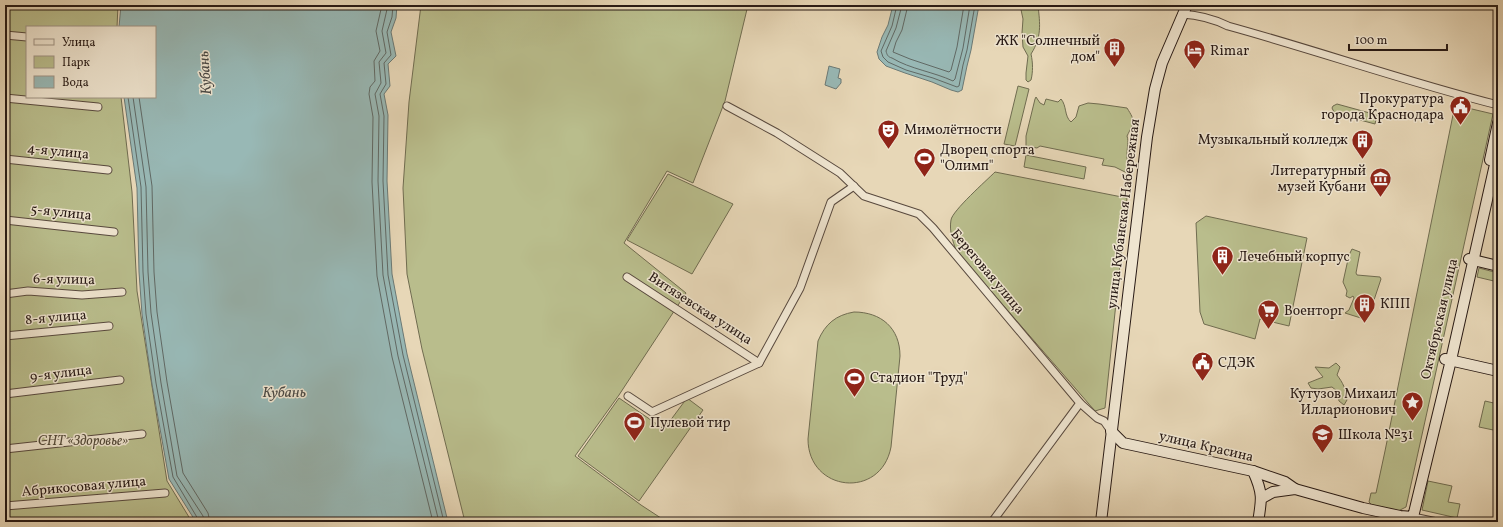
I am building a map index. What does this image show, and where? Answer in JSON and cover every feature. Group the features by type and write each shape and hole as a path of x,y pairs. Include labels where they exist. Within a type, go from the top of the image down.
{"main road":[{"name":"улица Кубанская Набережная","path":"1101,522 1146,136 1162,63 1184,9"},
{"name":"Октябрьская улица","path":"1472,258 1498,123"},
{"name":"Октябрьская улица","path":"1413,517 1448,360 1498,151"},
{"path":"1472,258 1498,262"},
{"path":"1472,258 1498,266"},
{"name":"Октябрьская улица","path":"1400,516 1408,511 1410,506 1448,360"},
{"path":"1448,360 1498,371"},
{"name":"улица Красина","path":"1111,431 1123,443 1253,471 1285,482 1295,489 1364,508 1400,516 1413,517"},
{"path":"1253,471 1259,485 1262,498 1258,522"},
{"name":"улица Красина","path":"1262,498 1273,492 1295,489"}],"street":[{"path":"1184,9 1195,15 1220,22 1228,26 1421,84 1498,105"},
{"path":"5,35 26,37"},
{"path":"5,98 98,107"},
{"name":"Береговая улица","path":"727,106 776,133 840,174 864,196 919,214 928,222 1080,403 1097,418 1104,421 1111,431"},
{"name":"4-я улица","path":"5,159 108,170"},
{"path":"628,396 652,412 759,363 800,288 831,202 854,186"},
{"name":"5-я улица","path":"5,220 114,232"},
{"name":"Витязевская улица","path":"627,277 759,363"},
{"name":"6-я улица","path":"5,294 28,291 82,295 122,292"},
{"name":"8-я улица","path":"5,336 109,326"},
{"name":"9-я улица","path":"5,394 120,380"},
{"path":"993,522 1080,403"},
{"path":"5,449 142,434"},
{"name":"Абрикосовая улица","path":"5,506 165,493"},
{"name":"улица Красина","path":"1413,517 1437,522"}],"green space":[{"name":"СНТ «Здоровье»","path":"5,5 118,5 117,26 26,26 26,98 121,98 132,192 137,291 167,481 192,522 5,522"},
{"path":"421,5 748,5 725,101 693,183 667,171 624,243 686,293 619,395 575,456 641,505 667,522 465,522 422,349 407,274 403,188 409,102"},
{"path":"1020,5 1038,5 1039,12 1039,36 1035,48 1031,54 1032,74 1031,80 1028,82 1026,80 1026,73 1028,56 1023,47 1023,19"},
{"path":"1018,86 1029,89 1015,146 1004,144"},
{"path":"1036,97 1040,103 1044,105 1046,99 1058,102 1061,99 1067,117 1071,122 1076,117 1079,106 1088,103 1127,108 1133,119 1127,136 1129,174 1115,167 1102,165 1104,159 1040,146 1037,148 1026,146 1026,136"},
{"path":"1337,104 1377,115 1375,124 1360,120 1360,118 1355,116 1352,118 1335,114 1332,108"},
{"path":"1455,105 1493,114 1406,507 1398,511 1372,505 1369,502 1371,493 1376,493"},
{"path":"1026,155 1086,167 1084,179 1024,167"},
{"path":"995,172 1127,198 1105,408 1095,411 956,251 952,236 951,220 963,203"},
{"path":"668,174 733,204 692,274 627,240"},
{"path":"1206,216 1307,238 1289,326 1260,319 1255,339 1204,324 1200,312 1196,223"},
{"path":"1352,249 1360,252 1356,273 1357,275 1380,277 1381,279 1374,300 1364,319 1345,313 1349,310 1354,298 1353,296 1350,298 1346,296 1347,291 1343,282 1349,255"},
{"path":"1479,268 1498,273 1498,282 1477,277"},
{"name":"Стадион \"Труд\"","path":"854,312 873,315 887,324 897,337 900,356 891,447 885,464 874,476 860,482 846,483 832,479 820,470 811,457 808,439 818,341 824,330 832,321 842,315"},
{"path":"1336,363 1340,367 1337,375 1343,384 1346,393 1347,400 1344,405 1339,401 1337,391 1332,387 1318,389 1311,388 1308,383 1323,377 1315,367 1329,368"},
{"name":"Пулевой тир","path":"619,398 664,429 687,398 703,410 639,501 578,456"},
{"path":"1485,401 1498,404 1498,431 1479,427"},
{"path":"1428,481 1452,486 1448,502 1460,504 1457,518 1422,510"}],"water":[{"name":"Кубань","path":"121,5 397,5 396,18 391,32 396,56 388,64 390,86 384,94 388,115 387,181 392,274 407,354 448,522 196,522 169,479 152,384 142,314 139,272 137,188 124,98 156,98 156,26 119,26"},
{"path":"893,5 979,5 962,90 958,92 951,90 886,66 879,59 877,52 888,25"},
{"path":"829,66 840,69 838,78 841,79 841,83 836,89 825,85"}],"place":[{"name":"ЖК \"Солнечный дом\"","path":"1115,68"},
{"name":"Rimar","path":"1195,70"},
{"name":"Прокуратура города Краснодара","path":"1460,126"},
{"name":"Мимолётности","path":"889,150"},
{"name":"Музыкальный колледж","path":"1363,160"},
{"name":"Дворец спорта \"Олимп\"","path":"925,178"},
{"name":"Литературный музей Кубани","path":"1381,198"},
{"name":"Лечебный корпус","path":"1222,276"},
{"name":"КПП","path":"1364,324"},
{"name":"Военторг","path":"1269,330"},
{"name":"СДЭК","path":"1203,382"},
{"name":"Стадион \"Труд\"","path":"854,398"},
{"name":"Кутузов Михаил Илларионович","path":"1412,422"},
{"name":"Пулевой тир","path":"634,442"},
{"name":"Школа №31","path":"1323,454"}]}
